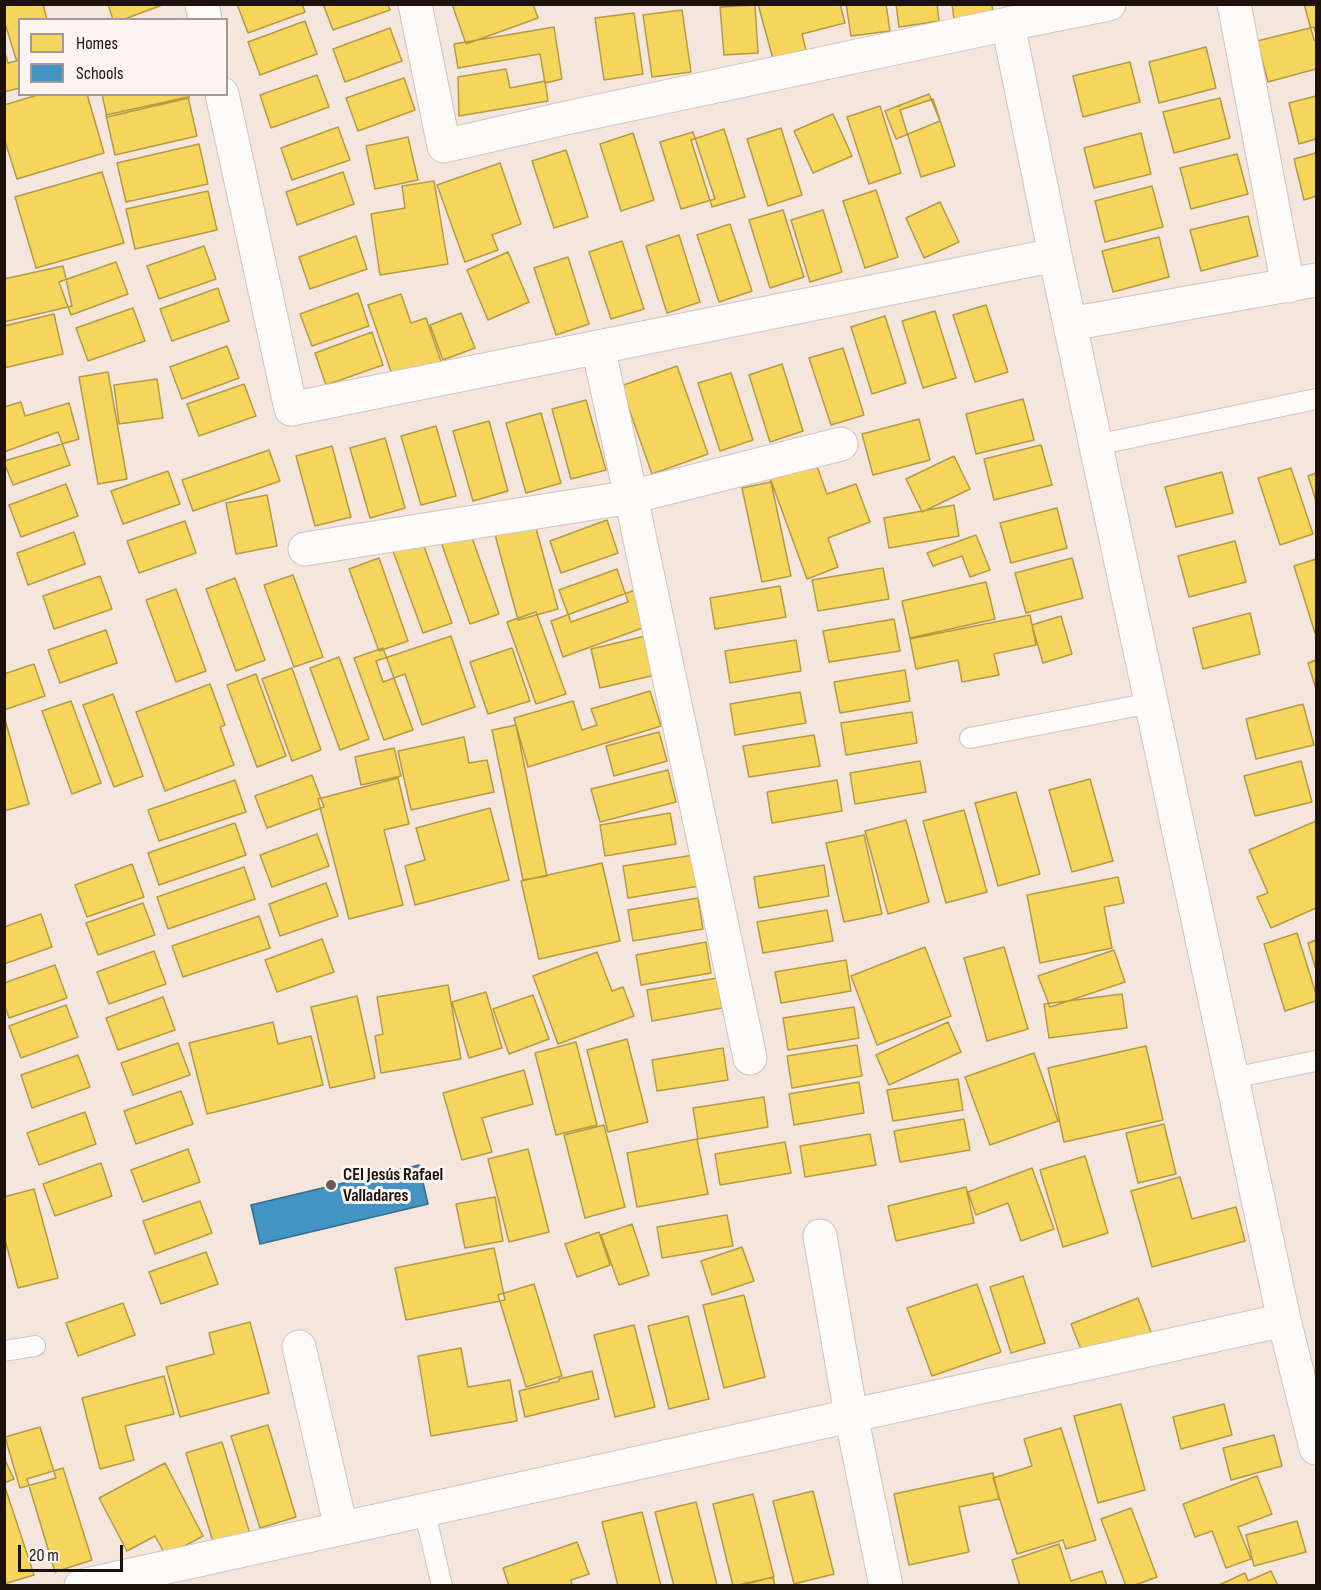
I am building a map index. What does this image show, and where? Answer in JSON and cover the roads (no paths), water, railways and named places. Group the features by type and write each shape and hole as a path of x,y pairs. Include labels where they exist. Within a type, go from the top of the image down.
{"street":[{"path":"415,4 444,146 566,118 1109,4"},
{"path":"1070,324 1302,283 1234,4"},
{"path":"1008,24 1055,255 1284,1320 1317,1448"},
{"path":"222,96 291,409 1055,255"},
{"path":"598,348 750,1058"},
{"path":"305,549 631,497 841,444"},
{"path":"820,1236 851,1415 886,1586"},
{"path":"81,1586 1284,1320"},
{"path":"299,1347 341,1528"}],"lane":[{"path":"1096,445 1317,399"},
{"path":"970,738 1151,703"},
{"path":"1232,1078 1317,1061"},
{"path":"4,1351 35,1346"},
{"path":"424,1509 442,1586"}],"place":[{"name":"CEI Jesús Rafael Valladares","path":"331,1185"}]}
